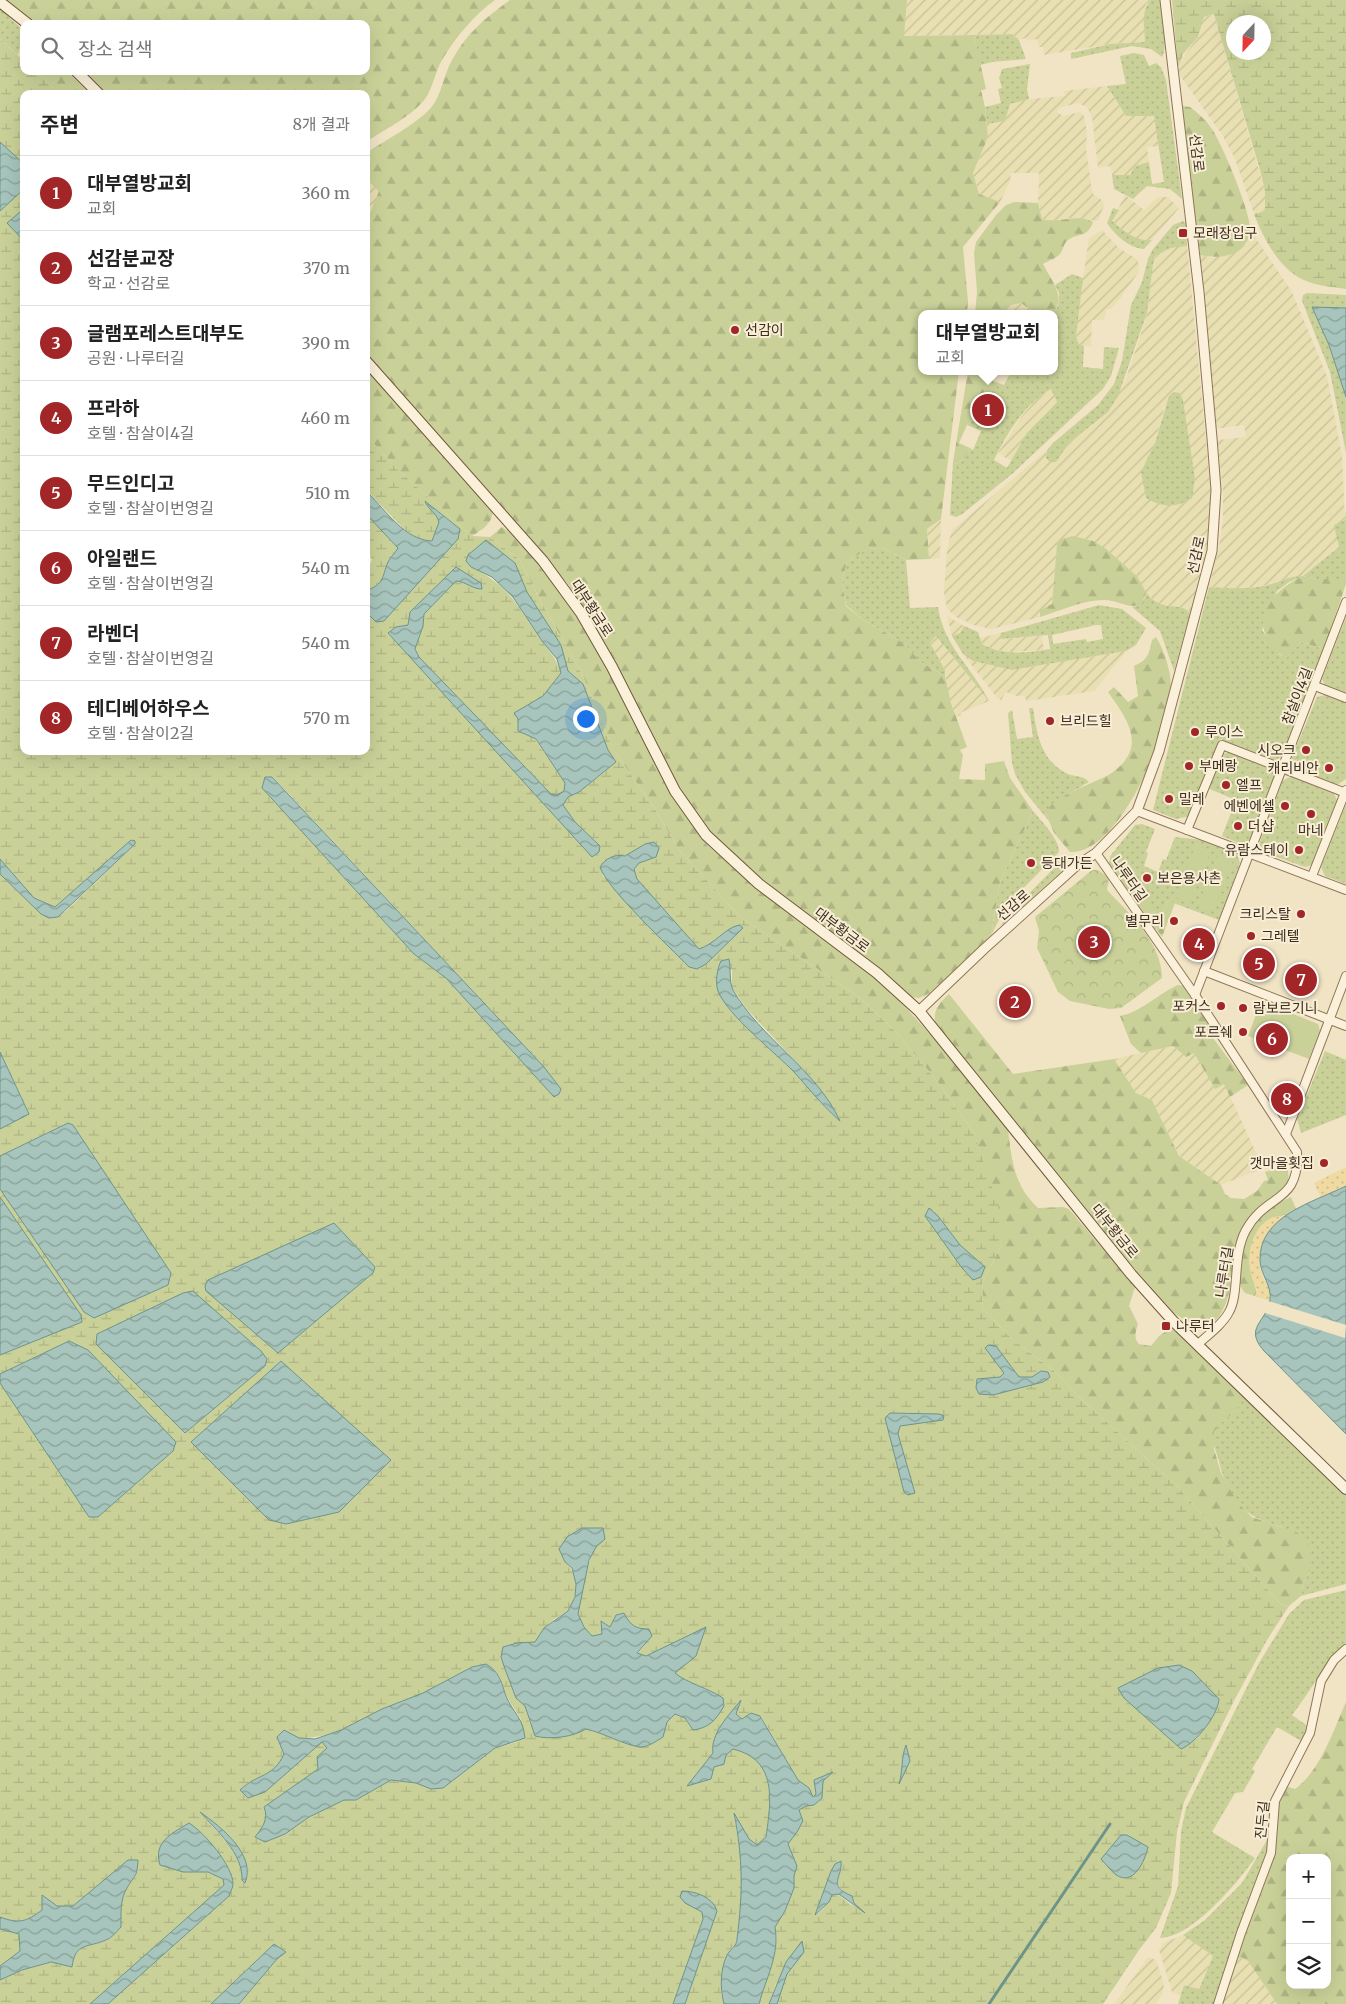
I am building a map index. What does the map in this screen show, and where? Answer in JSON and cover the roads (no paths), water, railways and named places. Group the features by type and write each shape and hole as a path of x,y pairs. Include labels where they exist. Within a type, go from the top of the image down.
{"main road":[{"path":"0,2 23,20"},
{"path":"80,75 95,90"},
{"name":"대부황금로","path":"370,365 544,561 566,590 612,667 675,791 706,835 752,878 877,973 919,1011 1131,1274 1197,1345 1346,1489"}],"street":[{"name":"선감로","path":"919,1011 1076,866 1096,853 1137,810 1160,751 1212,551 1216,523 1216,490 1199,292 1165,0"},
{"name":"참살이4길","path":"1195,995 1346,603"},
{"path":"1315,686 1346,698"},
{"path":"1187,830 1222,745 1346,792 1312,876"},
{"path":"1137,810 1346,890"},
{"name":"나루터길","path":"1096,853 1195,995 1297,1152 1295,1179 1288,1191 1253,1216 1242,1236 1230,1311 1197,1345"},
{"path":"1204,971 1346,1026"},
{"path":"1286,1134 1346,976"},
{"name":"진두길","path":"1218,2004 1238,1941 1269,1860 1273,1840 1275,1801 1310,1733 1321,1681 1334,1660 1346,1649"}],"water":[{"path":"0,142 20,160 20,193 0,211"},
{"path":"20,212 20,237 7,223"},
{"path":"1312,307 1346,308 1346,397 1329,345"},
{"path":"370,495 397,524 413,536 432,541 439,522 425,501 460,529 458,539 384,621 376,622 370,616 370,589 379,583 388,562 398,548 370,518"},
{"path":"486,540 515,563 527,592 561,645 568,671 583,684 608,750 616,762 579,792 568,797 563,805 575,822 600,846 599,852 592,857 388,633 396,627 408,625 410,612 456,567 481,583 482,589 456,581 424,614 423,626 415,649 419,657 551,794 557,795 564,791 565,783 536,739 518,731 518,719 514,713 543,696 561,673 557,659 542,641 513,597 492,577 471,567 466,561 468,555"},
{"path":"265,777 272,777 544,1067 561,1089 559,1094 554,1097 446,978 414,954 262,788"},
{"path":"131,840 135,841 135,844 58,917 49,918 41,914 0,874 0,859 34,898 55,907"},
{"path":"654,842 659,848 656,857 639,863 634,869 637,879 699,949 710,944 734,927 739,925 743,928 706,964 697,969 689,967 640,918 614,889 600,867 611,857 625,856 645,844"},
{"path":"729,959 732,987 744,1007 817,1085 830,1102 840,1121 822,1104 795,1073 742,1023 723,1001 718,991 718,968 721,961"},
{"path":"0,1052 29,1114 0,1129"},
{"path":"68,1123 73,1125 171,1273 168,1285 94,1318 84,1312 0,1189 0,1156"},
{"path":"1346,1186 1346,1434 1264,1351 1258,1343 1256,1330 1268,1308 1270,1300 1269,1290 1260,1261 1262,1246 1268,1233 1290,1213"},
{"path":"0,1197 81,1315 82,1322 0,1355"},
{"path":"929,1208 938,1216 960,1245 985,1267 981,1277 973,1280 962,1268 925,1216"},
{"path":"334,1223 375,1267 373,1273 278,1353 206,1291 205,1286 208,1280"},
{"path":"193,1291 261,1351 267,1359 265,1366 185,1433 96,1344 97,1334 183,1293"},
{"path":"69,1341 88,1350 176,1442 173,1451 98,1517 89,1517 0,1383 0,1374"},
{"path":"988,1345 996,1346 1019,1377 1032,1377 1041,1371 1048,1372 1050,1377 1043,1382 993,1395 979,1394 976,1388 977,1379 1000,1377 1004,1373 985,1348"},
{"path":"281,1361 391,1460 339,1512 286,1524 269,1520 191,1442"},
{"path":"890,1413 939,1414 944,1416 943,1420 900,1426 898,1434 915,1493 908,1495 904,1492 885,1418"},
{"path":"582,1528 603,1528 605,1539 596,1547 589,1560 578,1614 584,1627 592,1636 602,1634 601,1621 610,1627 616,1615 624,1613 628,1621 634,1626 649,1629 652,1636 637,1653 646,1656 706,1627 696,1656 675,1673 685,1680 723,1698 724,1706 708,1725 693,1730 685,1718 675,1714 667,1722 663,1737 643,1747 627,1744 586,1729 561,1737 547,1738 535,1736 525,1706 516,1698 505,1669 501,1657 503,1647 517,1643 535,1642 544,1628 568,1611 575,1597 576,1584 572,1568 565,1562 559,1549 567,1537"},
{"path":"486,1664 494,1670 499,1678 506,1696 522,1725 525,1738 495,1748 443,1788 431,1789 416,1783 391,1780 356,1800 344,1800 309,1817 285,1834 265,1842 255,1837 265,1819 264,1807 318,1769 317,1757 327,1748 322,1742 265,1792 248,1798 240,1790 270,1771 280,1762 284,1754 277,1737 284,1730 299,1738 315,1739 341,1730 382,1709 423,1693 472,1667"},
{"path":"1179,1665 1192,1671 1219,1699 1215,1713 1205,1728 1193,1741 1181,1749 1124,1698 1118,1688 1158,1668"},
{"path":"741,1700 736,1714 742,1719 751,1713 760,1716 798,1780 809,1788 813,1797 816,1794 814,1780 833,1772 823,1781 822,1798 814,1805 806,1806 799,1810 803,1821 788,1844 797,1866 794,1876 794,1888 785,1911 775,1927 776,1947 759,2004 724,2004 721,1979 727,1955 737,1941 740,1906 739,1845 734,1813 749,1839 757,1845 766,1837 770,1796 765,1772 758,1762 748,1754 733,1749 726,1755 724,1764 714,1767 711,1779 687,1786 713,1753 714,1739 717,1732"},
{"path":"906,1745 910,1761 899,1784 903,1754"},
{"path":"200,1812 226,1833 241,1852 246,1862 245,1883 242,1880 241,1870 234,1852"},
{"path":"189,1823 217,1850 228,1868 233,1884 229,1896 108,2004 90,2004 224,1885 223,1879 208,1872 183,1872 160,1865 158,1857 161,1845 170,1835"},
{"path":"1121,1835 1127,1835 1148,1847 1137,1871 1127,1878 1115,1874 1101,1859"},
{"path":"128,1860 138,1860 137,1870 123,1897 121,1927 112,1936 79,1950 76,1953 72,1967 51,1962 22,1970 0,1980 0,1966 20,1951 19,1934 0,1929 0,1917 12,1921 22,1921 31,1917 42,1910 42,1895 57,1906 73,1906"},
{"path":"841,1861 838,1885 844,1892 852,1896 854,1903 865,1913 839,1894 832,1895 829,1902 815,1915 831,1871 835,1864"},
{"path":"682,1891 703,1896 712,1902 717,1911 685,2004 673,2004 703,1919 702,1912 685,1903 680,1897"},
{"path":"802,1941 804,1952 787,1974 777,2004 769,2004 786,1962"},
{"path":"274,1944 286,1952 277,1959 239,2004 211,2004"}],"waterway":[{"path":"989,2004 1110,1824"}],"place":[{"name":"모래장입구","path":"1183,233"},
{"name":"선감이","path":"735,330"},
{"name":"대부열방교회","path":"988,410"},
{"name":"브리드힐","path":"1050,721"},
{"name":"루이스","path":"1195,732"},
{"name":"시오크","path":"1306,750"},
{"name":"부메랑","path":"1189,766"},
{"name":"캐리비안","path":"1329,768"},
{"name":"엘프","path":"1226,785"},
{"name":"밀레","path":"1169,799"},
{"name":"에벤에셀","path":"1285,806"},
{"name":"마네","path":"1311,814"},
{"name":"더샵","path":"1238,826"},
{"name":"유람스테이","path":"1299,850"},
{"name":"등대가든","path":"1031,863"},
{"name":"보은용사촌","path":"1147,878"},
{"name":"크리스탈","path":"1301,914"},
{"name":"별무리","path":"1174,921"},
{"name":"그레텔","path":"1251,936"},
{"name":"글램포레스트대부도","path":"1094,942"},
{"name":"프라하","path":"1199,944"},
{"name":"무드인디고","path":"1259,964"},
{"name":"라벤더","path":"1301,980"},
{"name":"선감분교장","path":"1015,1002"},
{"name":"포커스","path":"1221,1006"},
{"name":"람보르기니","path":"1243,1008"},
{"name":"포르쉐","path":"1243,1032"},
{"name":"아일랜드","path":"1272,1039"},
{"name":"테디베어하우스","path":"1287,1099"},
{"name":"갯마을횟집","path":"1324,1163"},
{"name":"나루터","path":"1166,1326"}]}
